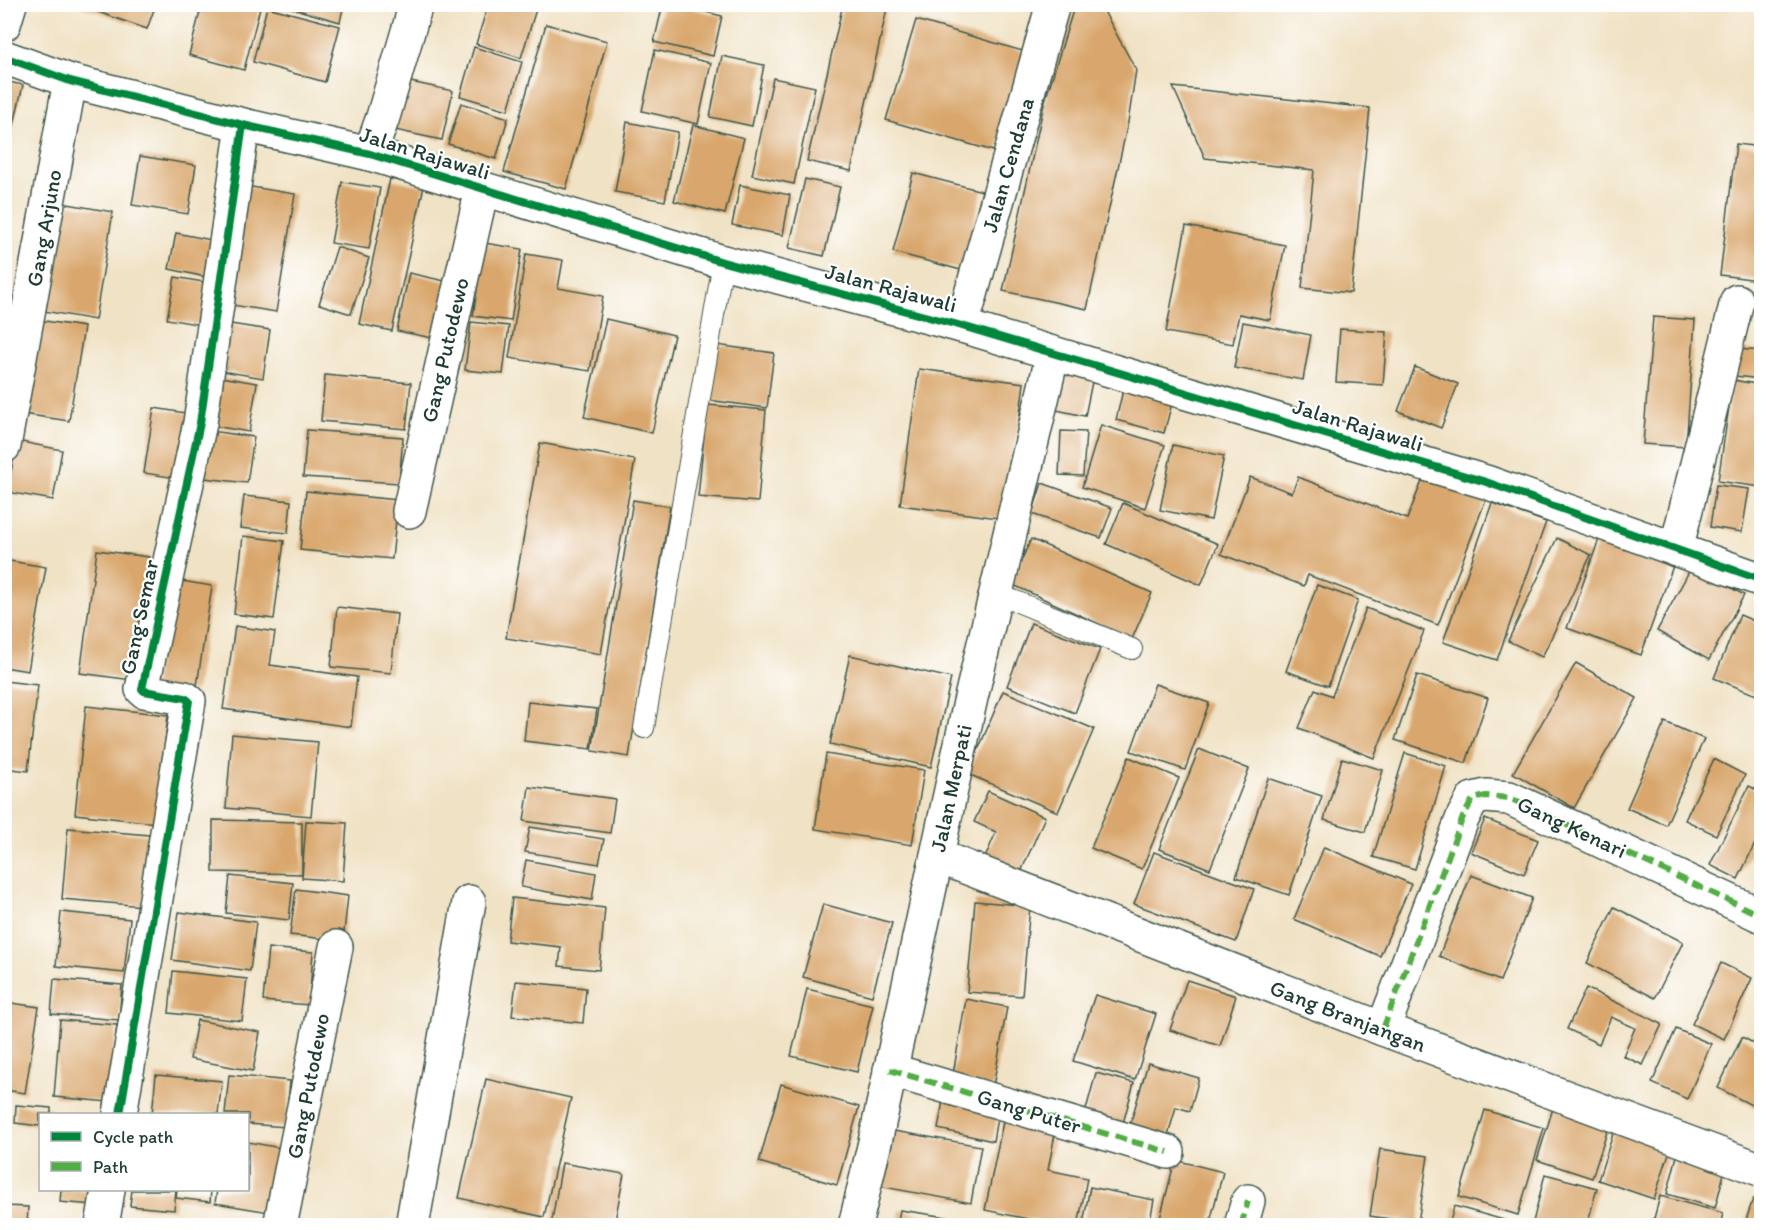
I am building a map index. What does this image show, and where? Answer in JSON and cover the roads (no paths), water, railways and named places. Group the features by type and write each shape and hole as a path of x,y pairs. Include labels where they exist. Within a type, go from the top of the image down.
{"street":[{"path":"4,24 10,4"},
{"path":"370,154 416,4"},
{"name":"Jalan Cendana","path":"962,326 1053,4"},
{"name":"Jalan Rajawali","path":"4,57 70,81 243,125 370,154 723,262 962,326 1053,353 1486,482 1761,580"},
{"name":"Gang Arjuno","path":"4,446 70,81"},
{"name":"Gang Semar","path":"120,1113 189,701 185,698 142,689 200,423 243,125"},
{"name":"Gang Putodewo","path":"409,511 482,189"},
{"path":"1676,550 1737,301"},
{"name":"Jalan Merpati","path":"855,1226 996,593 1053,353"},
{"name":"Gang Kenari","path":"1383,1029 1463,817 1473,799 1486,796 1509,798 1761,916"},
{"name":"Gang Branjangan","path":"937,856 1383,1029 1761,1170"},
{"path":"412,1226 469,902"},
{"name":"Gang Putodewo","path":"280,1226 336,947"},
{"name":"Gang Puter","path":"890,1070 1168,1152"},
{"path":"102,1226 108,1191"}],"lane":[{"path":"644,728 723,262"},
{"path":"996,593 1132,649"}]}
